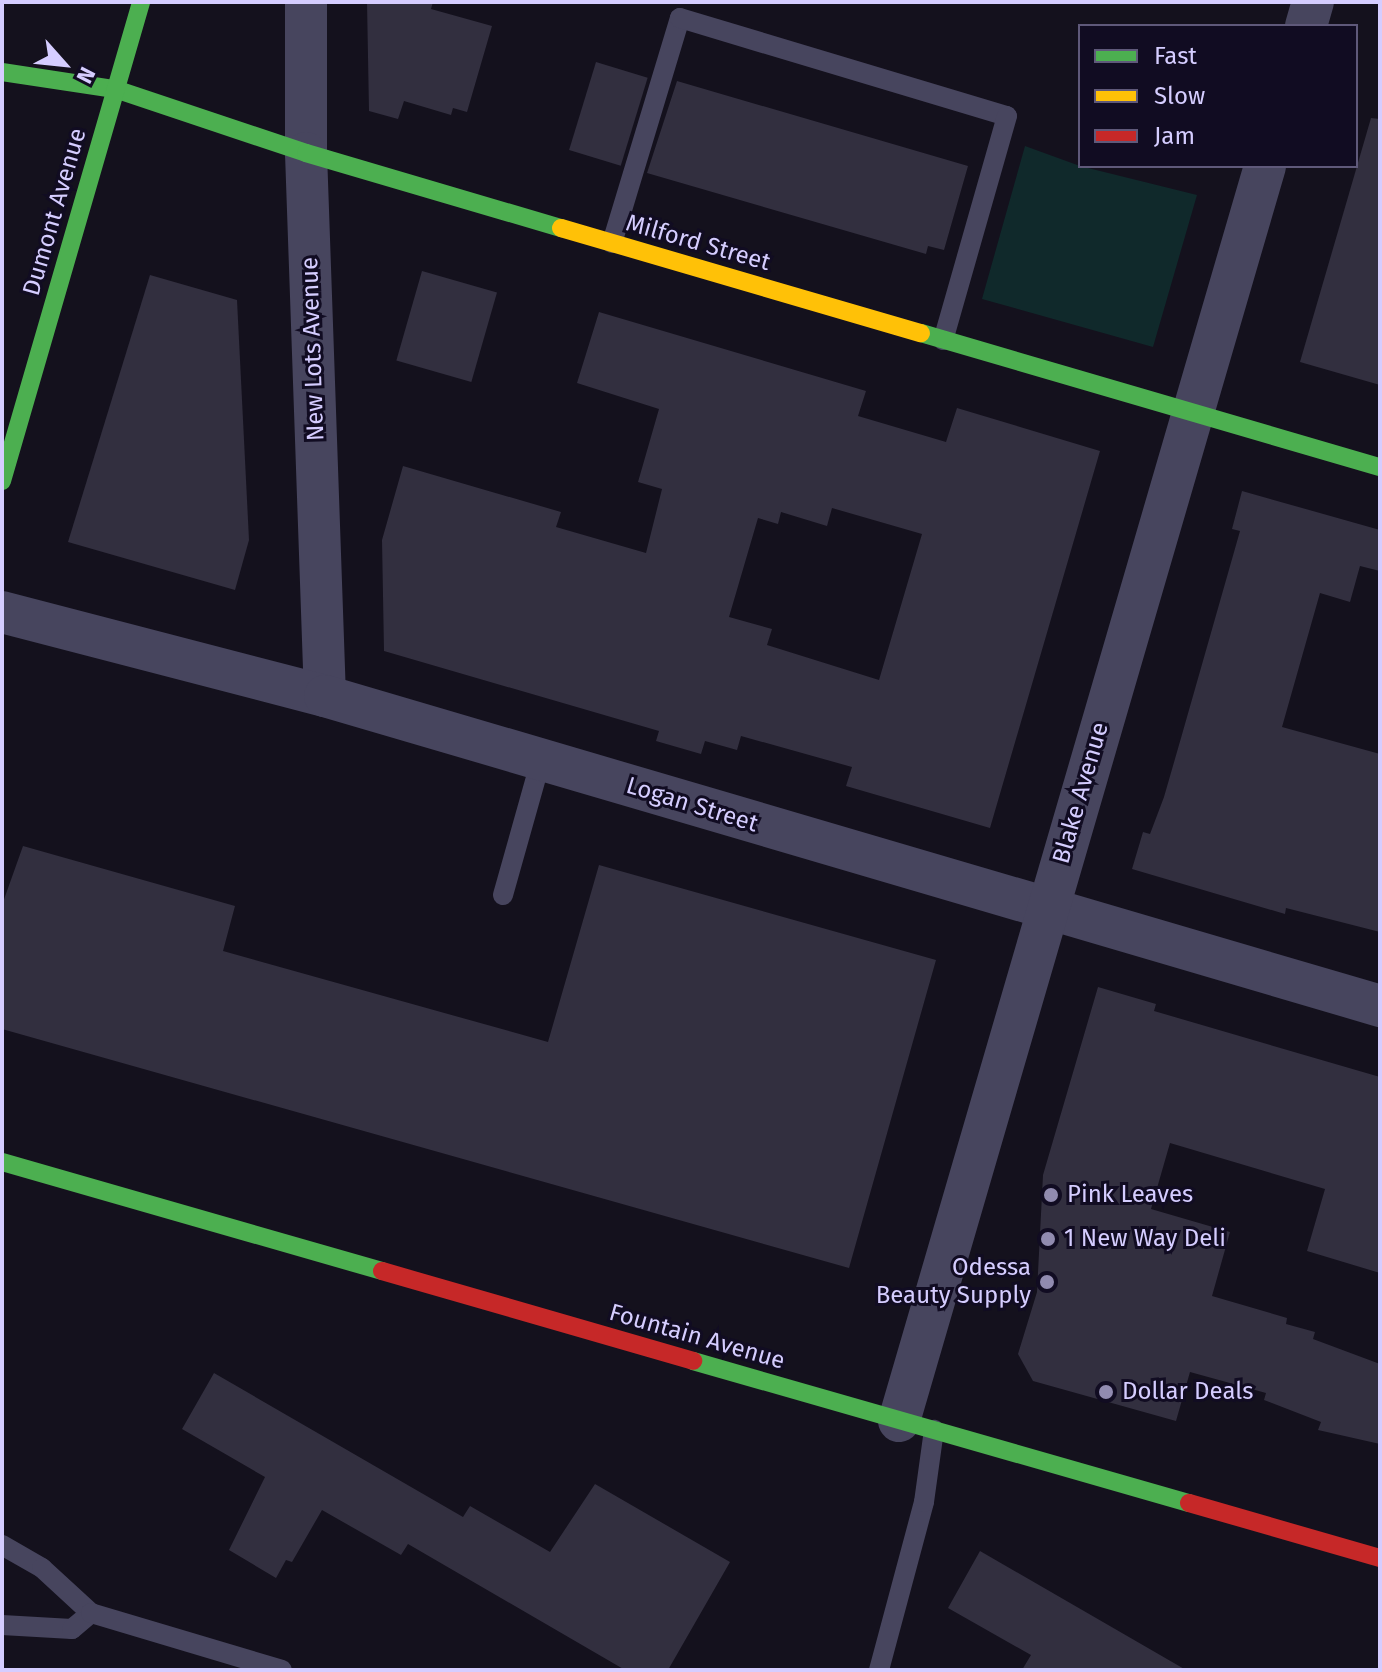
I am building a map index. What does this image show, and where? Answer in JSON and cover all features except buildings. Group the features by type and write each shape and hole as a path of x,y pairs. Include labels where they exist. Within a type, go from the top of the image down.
{"street":[{"name":"Dumont Avenue","path":"2,481 141,2"},
{"name":"New Lots Avenue","path":"306,2 306,153 325,696"},
{"path":"1307,24 1313,2"},
{"name":"Milford Street","path":"2,72 115,89 306,153 1380,467"},
{"name":"Blake Avenue","path":"916,1425 1047,910 1264,168"},
{"name":"Logan Street","path":"2,612 325,696 1380,1006"},
{"name":"Fountain Avenue","path":"2,1162 1380,1558"}],"lane":[{"path":"612,243 680,18 1007,116 943,340"},
{"path":"503,895 541,760"},
{"path":"879,1670 924,1502 916,1425"},
{"path":"2,1545 42,1568 91,1613 282,1670"},
{"path":"2,1625 72,1629 91,1613"}],"green space":[{"path":"1025,146 1078,165 1078,168 1197,195 1153,347 982,299"}],"traffic: fast":[{"path":"2,481 141,2"},
{"path":"2,72 115,89 306,153 561,228"},
{"path":"921,333 1380,467"},
{"path":"2,1162 382,1271"},
{"path":"693,1361 1189,1503"}],"traffic: slow":[{"path":"561,228 921,333"}],"traffic: jam":[{"path":"382,1271 693,1361"},
{"path":"1189,1503 1380,1558"}],"place":[{"name":"Pink Leaves","path":"1051,1195"},
{"name":"1 New Way Deli","path":"1048,1239"},
{"name":"Odessa Beauty Supply","path":"1047,1282"},
{"name":"Dollar Deals","path":"1106,1392"}]}
